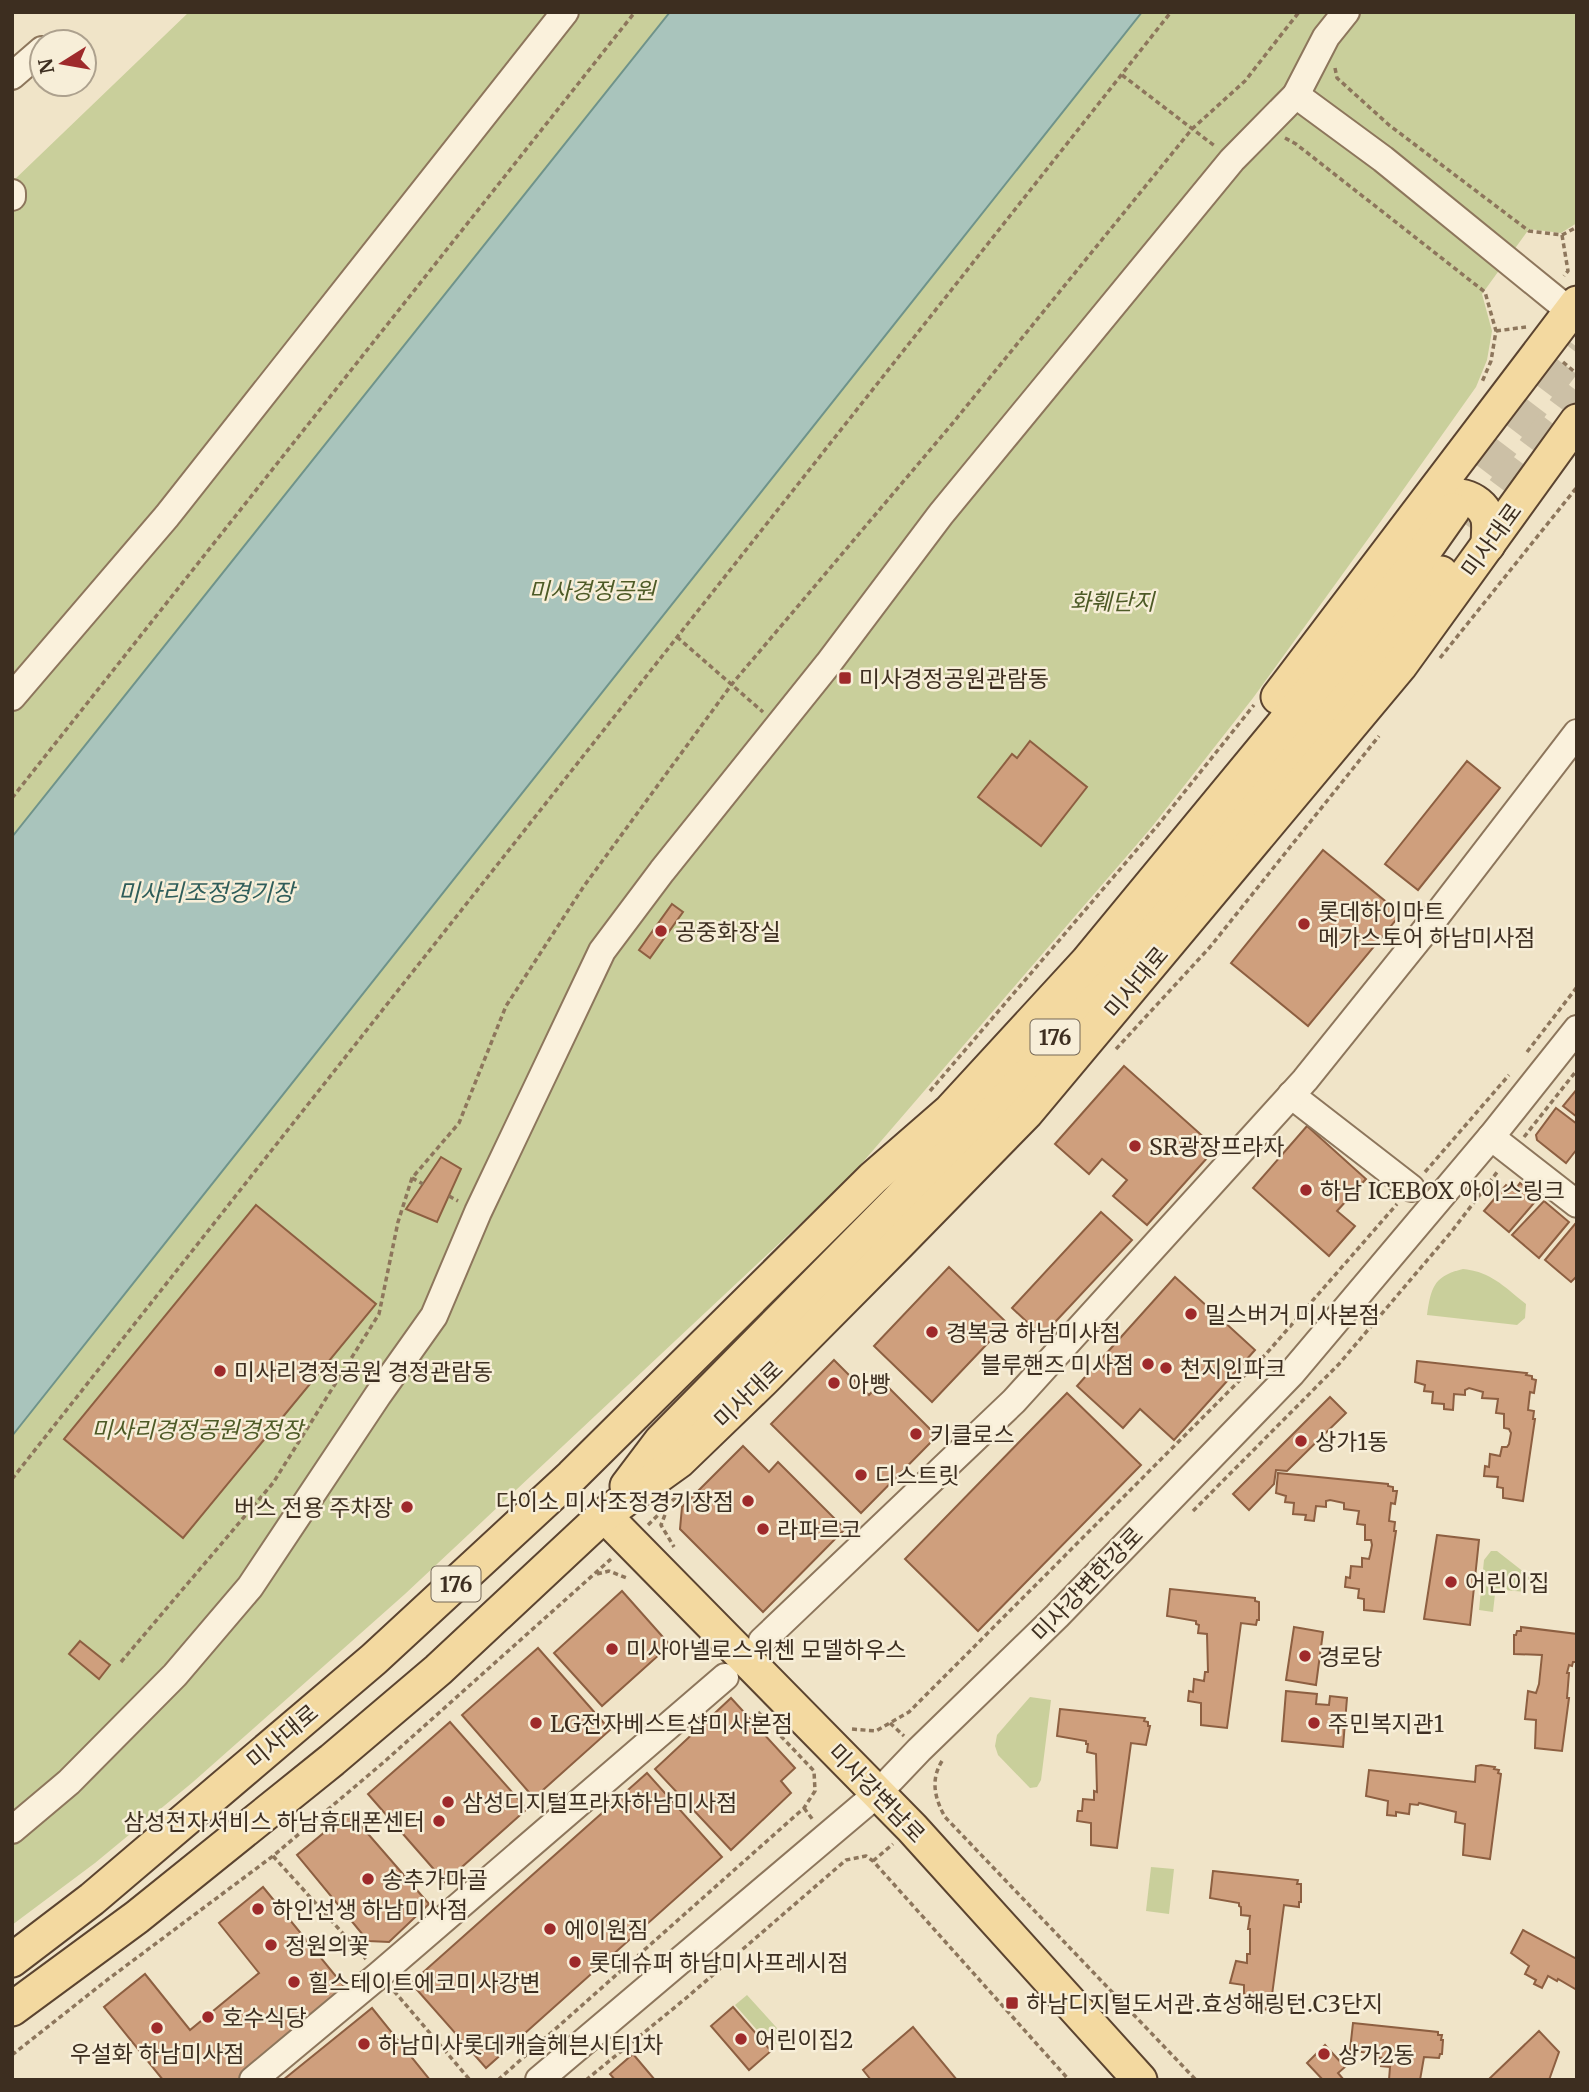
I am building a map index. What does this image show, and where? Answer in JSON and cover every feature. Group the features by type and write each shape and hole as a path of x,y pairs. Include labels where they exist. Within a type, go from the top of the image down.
{"main road":[{"name":"미사대로","path":"873,1178 910,1130 1046,978 1243,744 1419,508 1575,311"},
{"name":"미사대로","path":"12,1960 92,1899 374,1659 572,1476 873,1178 950,1111 1087,962 1413,567 1471,528 1577,421"},
{"path":"1419,508 1441,496 1458,494 1481,506 1489,519 1471,528"},
{"name":"미사대로","path":"12,2009 137,1917 331,1760 438,1670 604,1515 679,1461 772,1371 1027,1112 1400,666 1471,528"},
{"name":"미사강변남로","path":"604,1515 878,1793 1140,2080"}],"street":[{"path":"12,697 167,516 565,12"},
{"path":"12,1830 69,1782 175,1675 250,1587 434,1316 478,1212 602,951 662,871 780,726 941,514 1232,160 1297,95 1326,37 1346,12"},
{"path":"12,76 28,62"},
{"path":"1297,95 1383,159 1575,311"},
{"path":"762,1641 1014,1401 1291,1095 1424,932 1577,733"},
{"name":"미사강변한강로","path":"539,2080 878,1793 1057,1616 1291,1374 1491,1137 1577,1030"},
{"path":"1291,1095 1411,1188"},
{"path":"1491,1137 1572,1192"},
{"path":"253,2080 726,1677"}],"path":[{"path":"12,798 635,12"},
{"path":"12,1479 1171,12"},
{"path":"121,1662 274,1483 379,1314 398,1222 412,1178 459,1123 506,1006 576,897 732,684 952,424 1192,129 1245,81 1299,12"},
{"path":"1121,75 1217,148"},
{"path":"1337,78 1389,125 1529,231 1562,235 1577,227"},
{"path":"1296,144 1485,292 1496,331 1491,361 1479,389"},
{"path":"1562,235 1568,271 1577,277"},
{"path":"1496,331 1526,327"},
{"path":"1463,630 1577,487"},
{"path":"677,637 765,713"},
{"path":"923,1100 1158,825 1257,702"},
{"path":"1521,1060 1577,987"},
{"path":"863,1730 876,1731 909,1712 1266,1353 1513,1071"},
{"path":"412,1178 423,1184"},
{"path":"449,1196 460,1202"},
{"path":"668,1507 662,1525 673,1545"},
{"path":"12,2055 273,1856 394,1753 594,1574 610,1570 631,1579"},
{"path":"938,1768 934,1788 945,1817 1196,2080"},
{"path":"498,2080 804,1808 815,1791 814,1772"},
{"path":"586,2080 846,1860 866,1856 1069,2080"}],"green space":[{"name":"미사경정공원","path":"189,12 1577,12 1577,223 1561,233 1529,229 1482,294 1492,331 1487,360 1476,387 1381,521 1253,698 1151,828 850,1177 405,1594 193,1782 95,1863 12,1925 12,182"},
{"path":"1463,1269 1482,1273 1504,1286 1526,1304 1525,1318 1517,1325 1427,1315 1430,1297 1436,1284 1446,1275"},
{"path":"1491,1551 1497,1551 1529,1576 1527,1592 1503,1590 1502,1594 1495,1594 1493,1612 1479,1610 1484,1560"},
{"path":"1030,1697 1051,1700 1041,1780 1037,1787 1030,1788 998,1755 995,1746 997,1735"},
{"path":"1151,1867 1174,1869 1169,1914 1146,1911"},
{"path":"747,1995 785,2037 772,2047 735,2005"}],"water":[{"name":"미사리조정경기장","path":"670,12 1142,12 12,1436 12,837"}],"building":[{"path":"1030,741 1087,787 1041,846 978,797 1012,754 1017,758"},
{"path":"1467,761 1500,788 1418,890 1385,864"},
{"path":"1323,850 1401,914 1308,1026 1231,963"},
{"name":"공중화장실","path":"672,904 683,912 650,958 639,950"},
{"name":"SR광장프라자","path":"1124,1066 1216,1148 1147,1225 1113,1196 1127,1180 1102,1159 1089,1174 1055,1144"},
{"path":"1577,1089 1577,1117 1563,1106"},
{"path":"1556,1108 1577,1124 1577,1149 1566,1163 1537,1140 1536,1135"},
{"name":"하남 ICEBOX 아이스링크","path":"1307,1126 1366,1179 1337,1211 1355,1226 1329,1256 1253,1188"},
{"path":"441,1157 461,1169 437,1222 406,1209"},
{"path":"1520,1183 1532,1193 1527,1198 1534,1203 1509,1232 1484,1211 1506,1185 1514,1191"},
{"path":"1544,1201 1569,1222 1539,1258 1512,1235"},
{"name":"미사리경정공원 경정관람동","path":"256,1205 376,1304 183,1538 64,1439"},
{"path":"1101,1212 1132,1240 1042,1336 1012,1308"},
{"path":"1575,1224 1577,1276 1571,1282 1545,1260"},
{"path":"949,1267 1007,1323 932,1402 874,1346"},
{"name":"천지인파크","path":"1175,1277 1255,1350 1174,1440 1140,1409 1123,1428 1077,1386"},
{"name":"디스트릿","path":"834,1360 869,1395 882,1381 937,1436 861,1513 771,1424"},
{"path":"1417,1361 1527,1373 1526,1375 1536,1380 1534,1393 1530,1392 1528,1410 1534,1411 1535,1419 1523,1501 1503,1498 1503,1488 1497,1487 1498,1477 1484,1476 1485,1466 1489,1467 1490,1454 1500,1456 1502,1447 1509,1444 1511,1433 1504,1428 1504,1414 1496,1413 1498,1399 1482,1398 1483,1392 1469,1388 1465,1390 1465,1395 1454,1394 1453,1410 1444,1409 1444,1404 1432,1403 1433,1392 1424,1391 1425,1385 1415,1382"},
{"path":"1067,1393 1141,1465 978,1631 905,1559"},
{"name":"상가1동","path":"1330,1397 1346,1413 1287,1471 1276,1470 1274,1484 1249,1510 1233,1494"},
{"name":"라파르코","path":"743,1446 769,1472 778,1462 845,1529 763,1612 680,1529 682,1507"},
{"path":"1278,1473 1388,1484 1393,1487 1393,1491 1397,1491 1395,1504 1391,1503 1389,1521 1395,1522 1396,1531 1384,1612 1364,1610 1364,1599 1358,1598 1359,1589 1345,1587 1346,1577 1350,1578 1351,1566 1362,1567 1362,1558 1369,1559 1372,1545 1371,1540 1365,1540 1365,1525 1357,1524 1359,1511 1344,1509 1344,1503 1330,1500 1326,1501 1326,1507 1316,1506 1314,1521 1305,1520 1306,1515 1293,1514 1294,1503 1285,1502 1286,1496 1276,1493"},
{"name":"어린이집","path":"1437,1535 1479,1540 1470,1625 1424,1619"},
{"path":"1170,1589 1255,1598 1255,1601 1259,1602 1259,1620 1256,1625 1241,1623 1227,1728 1201,1725 1201,1703 1188,1701 1189,1691 1193,1692 1194,1679 1204,1681 1205,1672 1208,1672 1207,1634 1198,1633 1199,1625 1196,1621 1167,1616"},
{"name":"미사아넬로스위첸 모델하우스","path":"622,1591 670,1645 602,1706 554,1653"},
{"name":"경로당","path":"1294,1627 1323,1632 1316,1685 1286,1680"},
{"path":"1521,1627 1577,1634 1577,1662 1569,1665 1567,1673 1569,1698 1562,1751 1535,1748 1536,1720 1525,1719 1528,1691 1536,1693 1539,1684 1542,1655 1514,1654 1514,1635 1521,1631"},
{"path":"80,1641 110,1665 99,1679 69,1654"},
{"name":"LG전자베스트샵미사본점","path":"538,1648 610,1730 534,1798 462,1715"},
{"name":"주민복지관1","path":"1286,1691 1317,1694 1316,1704 1329,1705 1330,1696 1347,1698 1343,1747 1282,1741"},
{"path":"731,1698 795,1768 781,1781 791,1793 731,1850 655,1769"},
{"path":"1060,1709 1145,1718 1144,1721 1150,1726 1146,1745 1131,1743 1117,1848 1091,1845 1091,1823 1077,1821 1078,1811 1082,1811 1083,1799 1094,1800 1094,1791 1097,1792 1096,1754 1087,1752 1086,1741 1057,1736"},
{"name":"삼성디지털프라자하남미사점","path":"450,1722 527,1809 445,1882 368,1794"},
{"path":"1476,1766 1495,1767 1501,1774 1490,1859 1463,1855 1465,1824 1455,1822 1456,1812 1419,1803 1410,1804 1409,1814 1396,1812 1396,1816 1387,1815 1388,1801 1366,1796 1369,1770 1475,1782"},
{"path":"647,1773 722,1857 486,2068 411,1983"},
{"path":"349,1812 429,1904 389,1942 368,1941 297,1855"},
{"path":"1213,1871 1298,1880 1297,1884 1301,1884 1299,1907 1284,1905 1270,2010 1244,2007 1244,1985 1230,1983 1236,1961 1247,1963 1247,1954 1250,1954 1250,1916 1241,1915 1239,1903 1210,1898"},
{"name":"힐스테이트에코미사강변","path":"263,1887 348,1991 240,2080 163,2080 104,2007 145,1974 190,2030 259,1973 219,1923"},
{"path":"1523,1930 1577,1959 1577,1990 1548,1976 1542,1988 1534,1984 1536,1980 1525,1974 1529,1966 1511,1953"},
{"name":"어린이집2","path":"733,2007 771,2051 749,2070 711,2026"},
{"name":"하남미사롯데캐슬헤븐시티1차","path":"372,2008 430,2080 283,2080"},
{"path":"1353,2023 1438,2032 1443,2040 1442,2054 1439,2058 1424,2057 1420,2080 1389,2080 1390,2067 1381,2066 1382,2058 1379,2058 1379,2055 1350,2050"},
{"path":"913,2027 957,2080 871,2080 863,2070"},
{"path":"1539,2031 1559,2052 1549,2080 1488,2080"},
{"name":"상가2동","path":"1325,2045 1345,2067 1338,2073 1344,2080 1323,2080 1307,2063"},
{"path":"633,2054 655,2080 615,2080 610,2074"}],"tunnel":[{"path":"1453,510 1577,347"},
{"path":"1473,530 1577,391"}],"place":[{"name":"미사경정공원관람동","path":"845,678"},
{"name":"롯데하이마트 메가스토어 하남미사점","path":"1304,924"},
{"name":"공중화장실","path":"661,931"},
{"name":"SR광장프라자","path":"1135,1146"},
{"name":"하남 ICEBOX 아이스링크","path":"1306,1190"},
{"name":"밀스버거 미사본점","path":"1191,1314"},
{"name":"경복궁 하남미사점","path":"932,1332"},
{"name":"블루핸즈 미사점","path":"1148,1364"},
{"name":"천지인파크","path":"1166,1368"},
{"name":"미사리경정공원 경정관람동","path":"220,1371"},
{"name":"아빵","path":"834,1383"},
{"name":"키클로스","path":"916,1434"},
{"name":"상가1동","path":"1301,1441"},
{"name":"디스트릿","path":"861,1475"},
{"name":"다이소 미사조정경기장점","path":"748,1501"},
{"name":"버스 전용 주차장","path":"407,1507"},
{"name":"라파르코","path":"763,1529"},
{"name":"어린이집","path":"1451,1582"},
{"name":"미사아넬로스위첸 모델하우스","path":"612,1649"},
{"name":"경로당","path":"1305,1656"},
{"name":"LG전자베스트샵미사본점","path":"536,1723"},
{"name":"주민복지관1","path":"1314,1723"},
{"name":"삼성디지털프라자하남미사점","path":"448,1802"},
{"name":"삼성전자서비스 하남휴대폰센터","path":"439,1821"},
{"name":"송추가마골","path":"368,1879"},
{"name":"하인선생 하남미사점","path":"258,1909"},
{"name":"에이원짐","path":"550,1929"},
{"name":"정원의꽃","path":"271,1945"},
{"name":"롯데슈퍼 하남미사프레시점","path":"575,1962"},
{"name":"힐스테이트에코미사강변","path":"294,1982"},
{"name":"하남디지털도서관.효성해링턴.C3단지","path":"1012,2003"},
{"name":"호수식당","path":"208,2017"},
{"name":"우설화 하남미사점","path":"157,2028"},
{"name":"어린이집2","path":"741,2039"},
{"name":"하남미사롯데캐슬헤븐시티1차","path":"364,2044"},
{"name":"상가2동","path":"1324,2054"}],"park label":[{"name":"화훼단지","path":"1112,601"},
{"name":"미사리경정공원경정장","path":"197,1429"}]}
